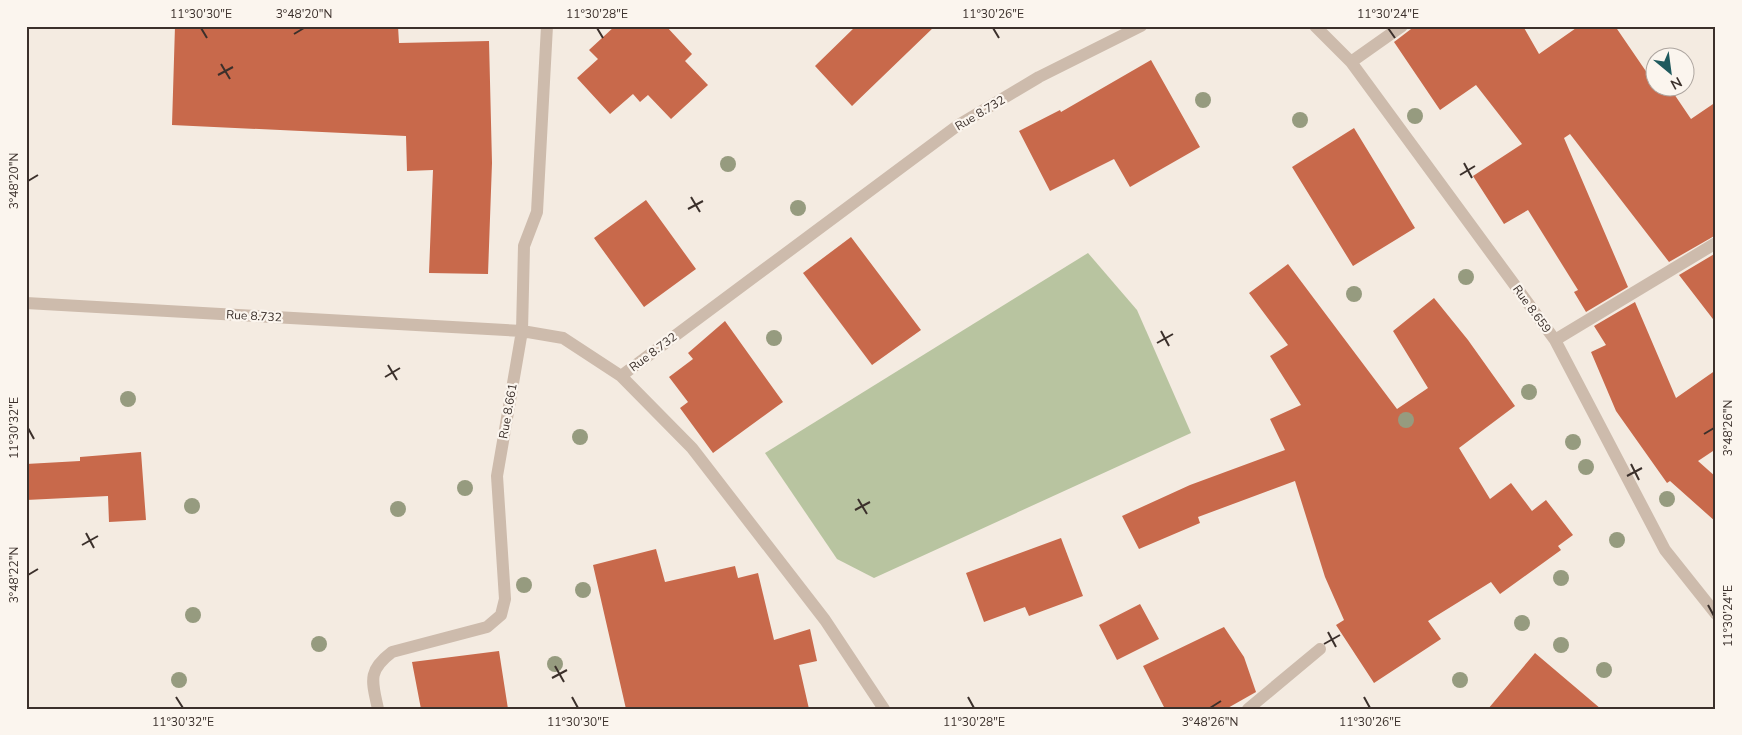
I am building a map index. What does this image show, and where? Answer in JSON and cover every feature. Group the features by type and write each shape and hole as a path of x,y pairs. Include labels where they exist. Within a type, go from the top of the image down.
{"street":[{"name":"Rue 8.661","path":"378,709 372,678 379,662 392,652 487,627 501,615 505,599 497,476 522,331 524,246 537,212 547,26"},
{"name":"Rue 8.732","path":"26,303 522,331 563,338 621,376 957,126 1039,77 1141,26"},
{"name":"Rue 8.659","path":"1315,26 1351,62 1555,340 1665,550 1716,614"},
{"path":"1351,62 1402,26"},
{"path":"1555,340 1716,243"},
{"path":"621,376 692,448 825,620 884,709"},
{"path":"1248,709 1320,649"}],"green space":[{"path":"1088,253 1137,310 1191,433 874,578 837,559 765,453"}],"building":[{"path":"175,26 398,26 399,43 489,41 492,163 488,274 429,273 433,170 407,171 406,136 172,125"},
{"path":"615,26 666,26 692,54 685,61 708,85 671,119 648,95 640,102 633,94 610,114 577,78 598,59 589,50"},
{"path":"856,26 935,26 852,106 815,66"},
{"path":"1415,26 1523,26 1539,54 1579,26 1615,26 1644,68 1644,98 1677,98 1691,119 1716,102 1716,235 1669,262 1570,134 1564,138 1628,287 1586,312 1574,292 1578,290 1528,210 1504,224 1473,176 1522,144 1476,85 1440,110 1394,42"},
{"path":"1151,60 1200,147 1130,187 1114,159 1050,191 1019,131 1060,110 1061,112"},
{"path":"1354,128 1415,228 1353,266 1292,167"},
{"path":"646,200 696,269 644,307 594,238"},
{"path":"851,237 921,330 872,365 803,273"},
{"path":"1716,253 1716,323 1679,275"},
{"path":"1288,264 1397,409 1428,388 1393,331 1434,298 1468,340 1515,406 1459,448 1490,499 1511,483 1532,511 1546,500 1573,535 1558,546 1561,550 1500,594 1491,582 1428,621 1441,639 1374,683 1336,625 1344,620 1325,577 1295,481 1198,517 1200,523 1139,549 1122,516 1190,485 1285,450 1270,419 1301,405 1270,356 1288,345 1249,293"},
{"path":"1635,302 1676,398 1716,370 1716,449 1698,461 1716,477 1716,522 1670,481 1667,483 1616,411 1591,352 1606,345 1594,326"},
{"path":"725,321 783,402 713,453 680,408 688,402 669,377 693,359 688,353"},
{"path":"141,452 146,520 109,522 108,496 26,500 26,464 80,461 80,457"},
{"path":"1061,538 1083,596 1029,616 1025,607 984,622 966,573"},
{"path":"656,549 665,582 735,566 738,578 758,573 774,640 810,629 817,661 799,665 809,709 626,709 593,565"},
{"path":"1140,604 1159,639 1117,660 1099,625"},
{"path":"1224,627 1244,657 1256,692 1226,709 1165,709 1143,666"},
{"path":"499,651 508,709 421,709 412,662"},
{"path":"1535,653 1601,709 1488,709"}]}
